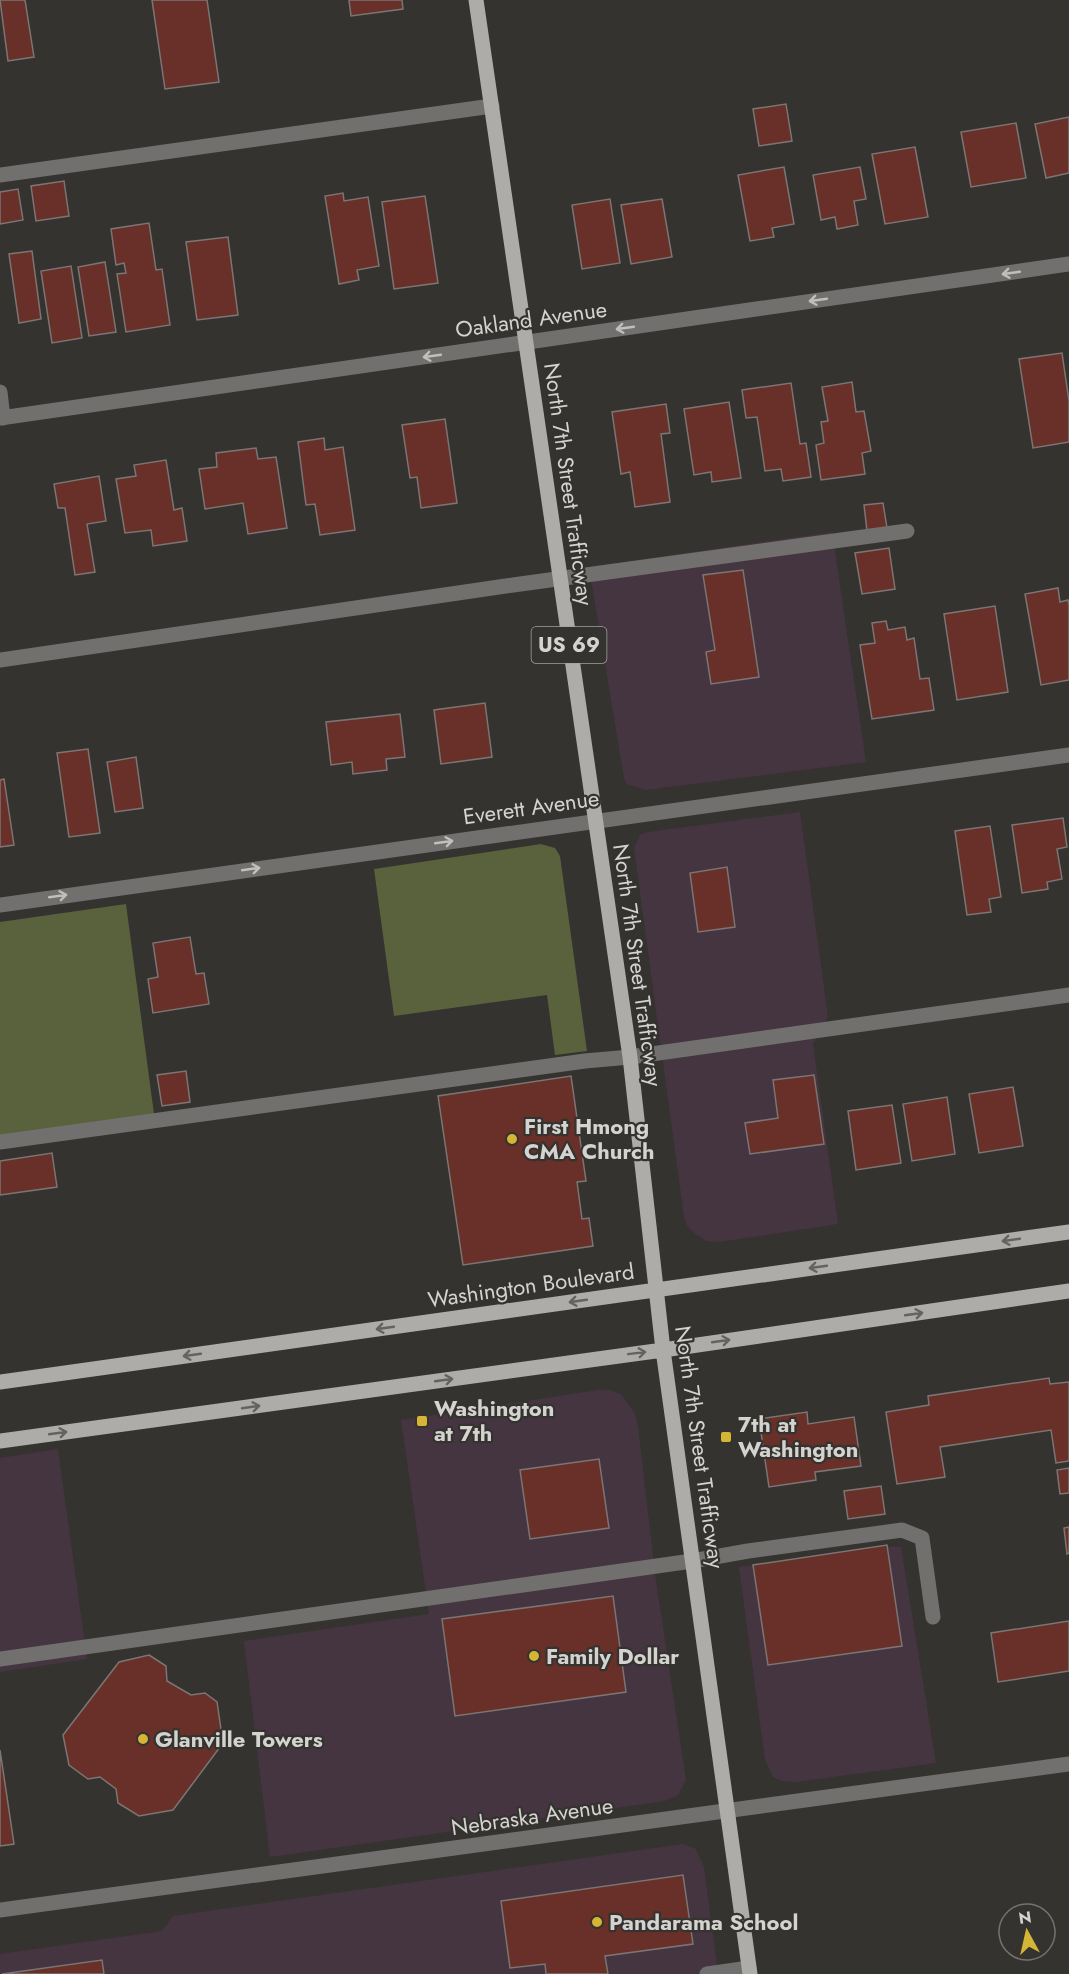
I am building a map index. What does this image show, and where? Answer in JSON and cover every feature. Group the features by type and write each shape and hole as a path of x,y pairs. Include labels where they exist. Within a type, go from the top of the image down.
{"main road":[{"name":"North 7th Street Trafficway","path":"476,0 630,1057 663,1350 749,1971"},
{"name":"Washington Boulevard","path":"0,1382 1069,1232"},
{"path":"0,1441 663,1350 1069,1291"}],"street":[{"path":"0,175 492,106"},
{"name":"Oakland Avenue","path":"2,418 1069,264"},
{"path":"0,392 2,418"},
{"path":"0,660 907,531"},
{"name":"Everett Avenue","path":"0,904 1069,755"},
{"path":"0,1142 1069,995"},
{"path":"0,1659 902,1530 922,1538 933,1617"},
{"name":"Nebraska Avenue","path":"0,1910 1069,1764"},
{"path":"707,1974 749,1971"}],"shaded area":[{"path":"832,532 866,762 645,790 627,784 624,778 589,567"},
{"path":"800,812 828,1017 813,1044 838,1224 719,1242 706,1241 687,1226 684,1217 634,848 640,835 648,832"},
{"path":"610,1390 621,1394 635,1414 638,1427 656,1581 686,1780 678,1795 665,1801 270,1857 244,1641 429,1614 401,1420"},
{"path":"58,1449 87,1659 0,1672 0,1458"},
{"path":"887,1546 901,1547 936,1763 796,1782 773,1777 765,1760 739,1567"},
{"path":"683,1844 696,1849 704,1867 718,1974 0,1974 0,1954 162,1931 173,1916"}],"green space":[{"path":"541,844 555,848 560,856 587,1051 555,1055 547,995 394,1016 374,869"},
{"path":"126,904 154,1114 0,1137 0,922"}],"building":[{"path":"0,0 25,0 34,57 8,61"},
{"path":"152,0 207,0 219,82 165,89"},
{"path":"349,0 402,0 403,9 351,16"},
{"path":"786,104 792,141 759,146 753,109"},
{"path":"1069,117 1069,173 1046,178 1035,124"},
{"path":"1016,123 1026,178 971,187 961,132"},
{"path":"915,147 928,217 885,224 872,154"},
{"path":"784,167 794,224 772,228 774,237 750,241 738,175"},
{"path":"860,167 866,199 854,201 858,225 837,229 835,217 821,220 813,175"},
{"path":"64,181 69,216 36,221 31,186"},
{"path":"18,189 23,220 0,224 0,192"},
{"path":"343,193 344,201 368,197 379,266 357,270 359,280 339,284 325,196"},
{"path":"425,196 438,283 394,289 382,202"},
{"path":"610,199 620,263 582,269 572,205"},
{"path":"662,199 672,257 631,264 621,205"},
{"path":"149,223 156,270 162,269 170,325 126,332 117,274 126,273 124,263 116,265 111,229"},
{"path":"228,237 238,315 197,320 186,242"},
{"path":"32,251 41,319 19,323 9,254"},
{"path":"105,262 116,332 89,336 78,267"},
{"path":"71,266 82,338 52,343 41,271"},
{"path":"1062,353 1069,401 1069,442 1033,448 1019,359"},
{"path":"852,382 856,412 864,411 871,451 862,453 865,474 821,480 816,445 824,443 821,422 828,421 822,387"},
{"path":"791,383 800,444 806,443 811,477 783,481 781,469 765,471 757,417 746,418 742,390"},
{"path":"729,402 741,478 712,482 711,472 694,475 684,409"},
{"path":"666,404 670,433 661,434 670,502 635,507 630,472 621,474 612,412"},
{"path":"445,419 457,503 421,508 417,477 410,478 402,425"},
{"path":"324,438 325,450 343,447 355,530 320,535 315,504 306,505 298,442"},
{"path":"256,448 258,459 276,457 287,528 248,534 243,503 205,509 199,469 217,467 216,453"},
{"path":"166,460 174,510 182,508 187,541 153,546 151,530 125,533 116,479 136,476 134,465"},
{"path":"99,476 106,521 87,524 95,572 75,575 65,508 58,508 54,484"},
{"path":"883,503 887,528 867,531 864,505"},
{"path":"889,548 895,589 862,594 855,553"},
{"path":"743,570 759,677 711,684 706,652 715,650 703,575"},
{"path":"1058,588 1060,602 1068,600 1069,606 1069,680 1041,685 1025,594"},
{"path":"995,606 1008,692 957,700 944,614"},
{"path":"886,621 888,630 905,627 907,640 914,638 920,679 929,678 934,710 872,719 860,645 875,643 872,623"},
{"path":"485,703 492,757 441,764 434,710"},
{"path":"400,714 405,757 386,759 387,770 353,774 352,762 331,765 326,722"},
{"path":"88,749 100,833 69,837 57,753"},
{"path":"136,757 143,808 115,812 107,762"},
{"path":"4,779 14,845 0,847 0,780"},
{"path":"1063,818 1067,847 1057,849 1062,879 1047,882 1048,889 1022,893 1012,825"},
{"path":"990,826 1001,897 989,899 991,912 967,915 955,831"},
{"path":"727,867 735,927 698,932 690,873"},
{"path":"190,937 196,974 204,973 209,1004 153,1013 148,979 158,977 153,943"},
{"path":"186,1071 190,1102 162,1106 157,1075"},
{"path":"814,1075 824,1144 750,1154 745,1123 778,1118 773,1080"},
{"name":"First Hmong CMA Church","path":"571,1076 586,1181 577,1182 582,1219 589,1218 593,1246 463,1265 438,1096"},
{"path":"1013,1087 1023,1146 979,1153 969,1094"},
{"path":"947,1097 955,1154 912,1161 903,1104"},
{"path":"892,1105 901,1163 856,1170 848,1111"},
{"path":"52,1153 57,1187 0,1195 0,1161"},
{"path":"1049,1378 1050,1384 1069,1382 1069,1461 1056,1463 1051,1430 940,1447 945,1477 897,1484 886,1412 929,1405 928,1396"},
{"path":"807,1412 808,1424 854,1417 861,1466 815,1472 816,1480 769,1487 759,1419"},
{"path":"599,1459 609,1528 530,1539 520,1470"},
{"path":"1069,1468 1069,1493 1060,1494 1057,1470"},
{"path":"881,1486 885,1514 848,1519 844,1491"},
{"path":"1069,1527 1069,1553 1067,1554 1064,1528"},
{"path":"887,1545 902,1646 768,1665 753,1565"},
{"name":"Family Dollar","path":"613,1596 626,1692 455,1716 442,1619"},
{"path":"1069,1621 1069,1671 998,1682 991,1633"},
{"name":"Glanville Towers","path":"149,1655 166,1666 167,1681 191,1695 205,1693 217,1702 223,1743 173,1810 139,1816 118,1803 116,1789 100,1777 88,1779 69,1765 63,1735 119,1662"},
{"path":"0,1750 14,1844 0,1846"},
{"name":"Pandarama School","path":"683,1875 693,1944 605,1956 608,1974 546,1974 545,1964 510,1968 501,1901"},
{"path":"102,1960 104,1974 2,1974"}],"place":[{"name":"First Hmong CMA Church","path":"512,1139"},
{"name":"Washington at 7th","path":"422,1421"},
{"name":"7th at Washington","path":"726,1437"},
{"name":"Family Dollar","path":"534,1656"},
{"name":"Glanville Towers","path":"143,1739"},
{"name":"Pandarama School","path":"597,1922"}]}
